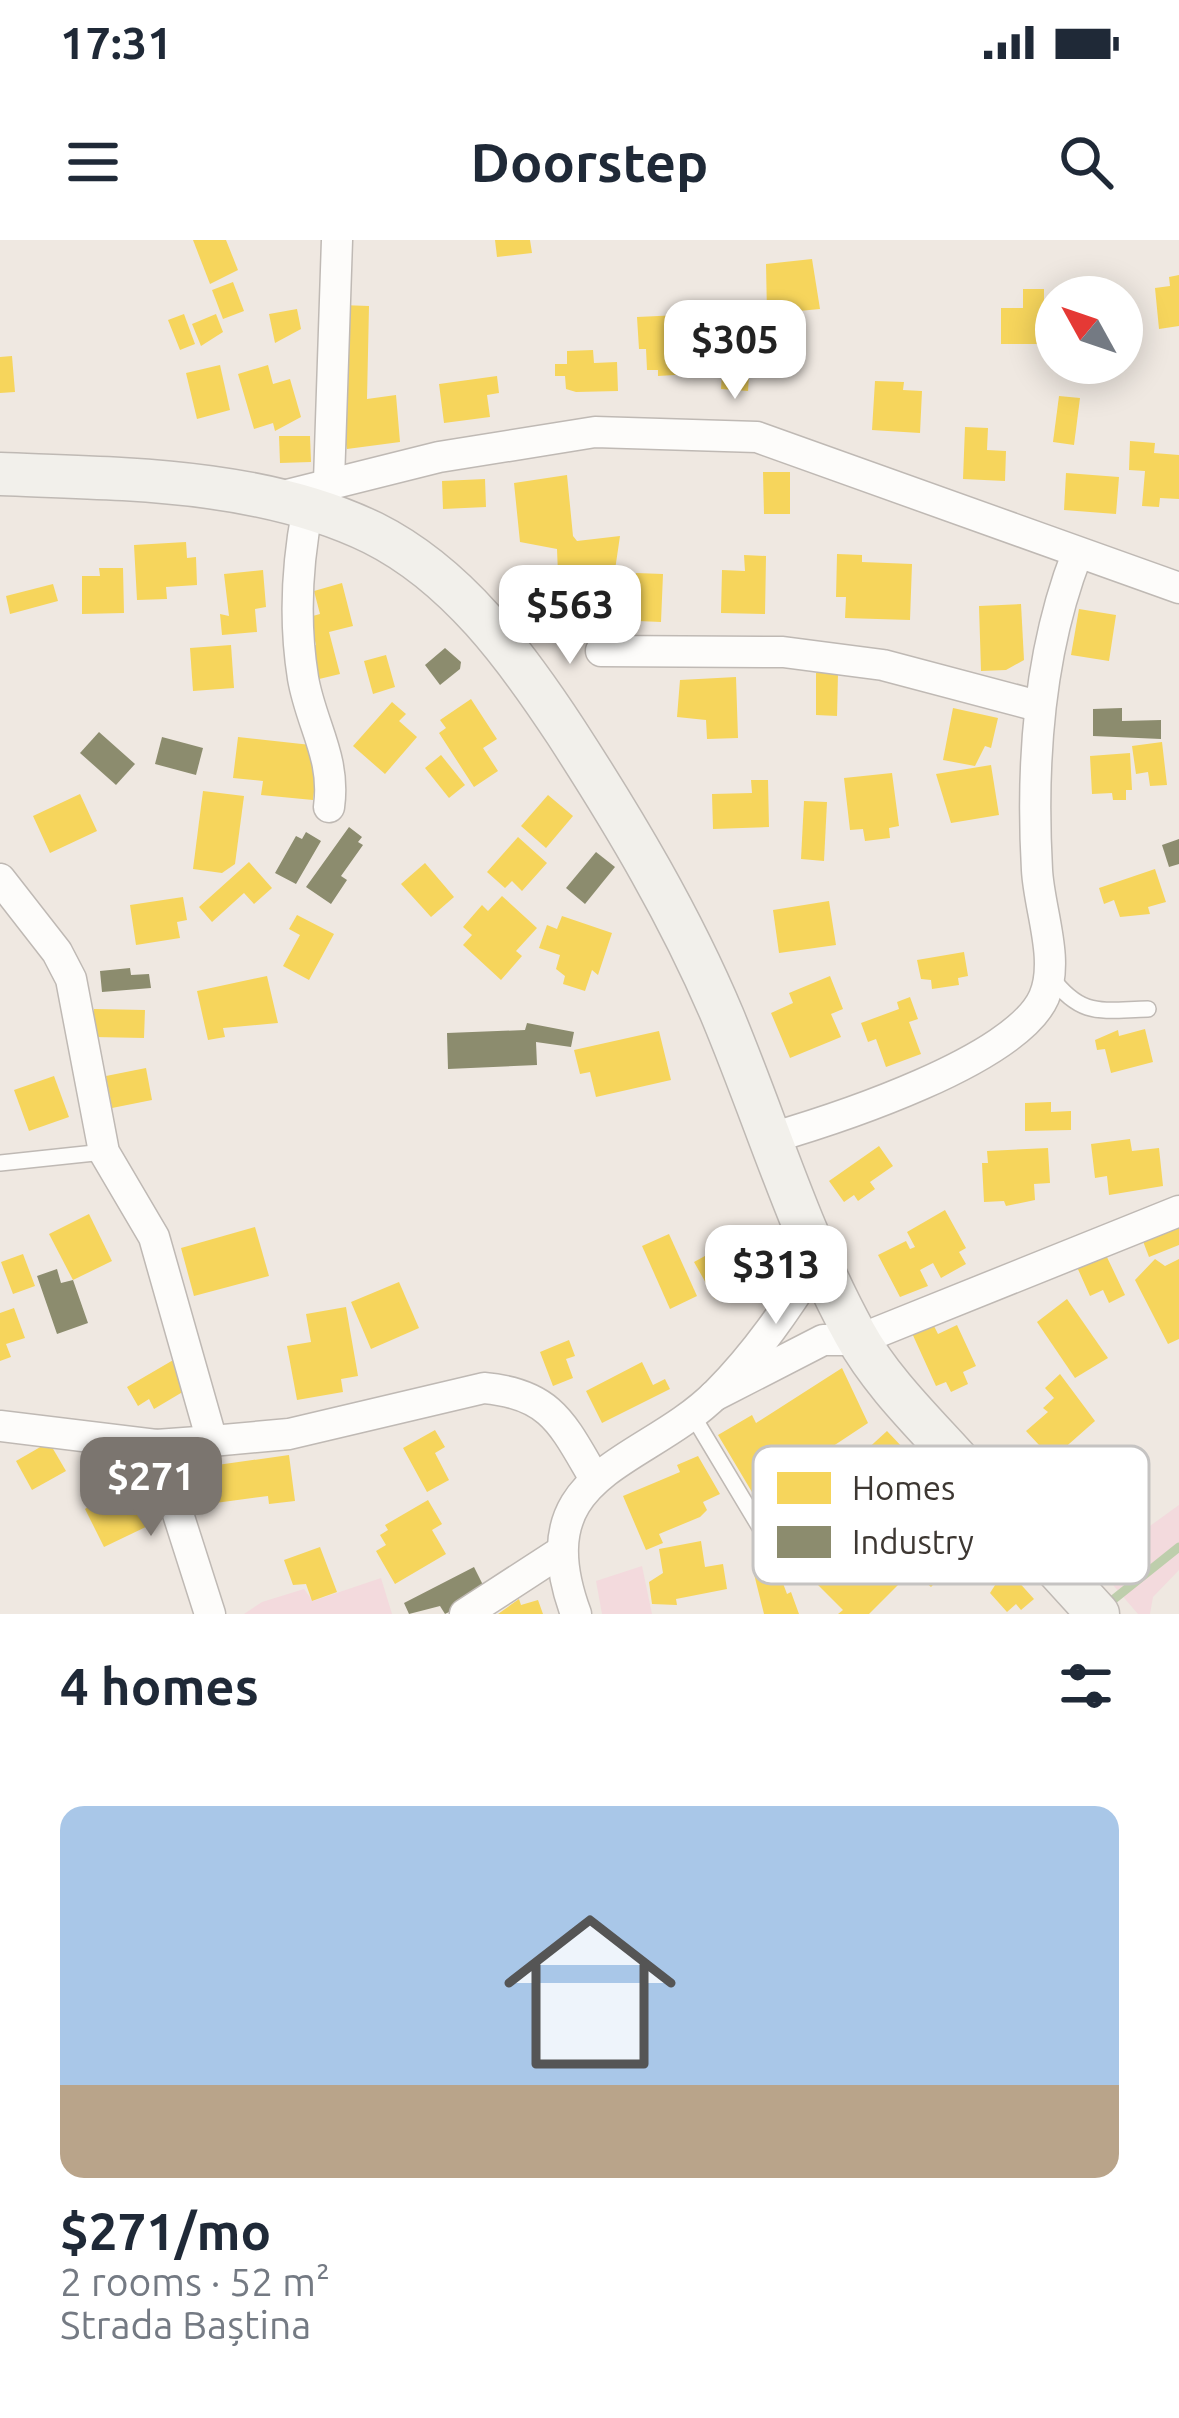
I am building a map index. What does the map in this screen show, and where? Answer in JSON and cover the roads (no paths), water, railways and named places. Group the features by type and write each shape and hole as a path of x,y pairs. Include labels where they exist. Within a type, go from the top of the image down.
{"main road":[{"path":"0,474 303,496 426,568 489,624 542,695 656,879 721,1012 817,1261 858,1340 945,1446"}],"street":[{"path":"329,807 331,762 304,684 300,654 299,562 303,496 337,240"},
{"path":"303,496 595,432 757,437 1179,589"},
{"path":"772,1138 930,1082 1020,1027 1046,986 1037,872 1038,706 1061,594 1077,554"},
{"path":"601,651 803,655 884,665 1038,706"},
{"path":"0,879 57,952 70,979 90,1102 104,1152 154,1237 212,1441"},
{"path":"576,1614 562,1551 573,1507 595,1479 702,1404 823,1340 858,1340 1179,1211"},
{"path":"702,1404 788,1307 817,1261"},
{"path":"0,1426 156,1445 289,1434 484,1388 514,1390 534,1397 556,1417 595,1479"},
{"path":"156,1445 210,1614"},
{"path":"465,1614 562,1551"}],"lane":[{"path":"1046,986 1071,1004 1093,1010 1148,1009"},
{"path":"0,1163 104,1152"},
{"path":"702,1404 753,1507"}],"waterway":[{"path":"1149,1571 1179,1547"},
{"path":"1104,1607 1133,1584"}]}
